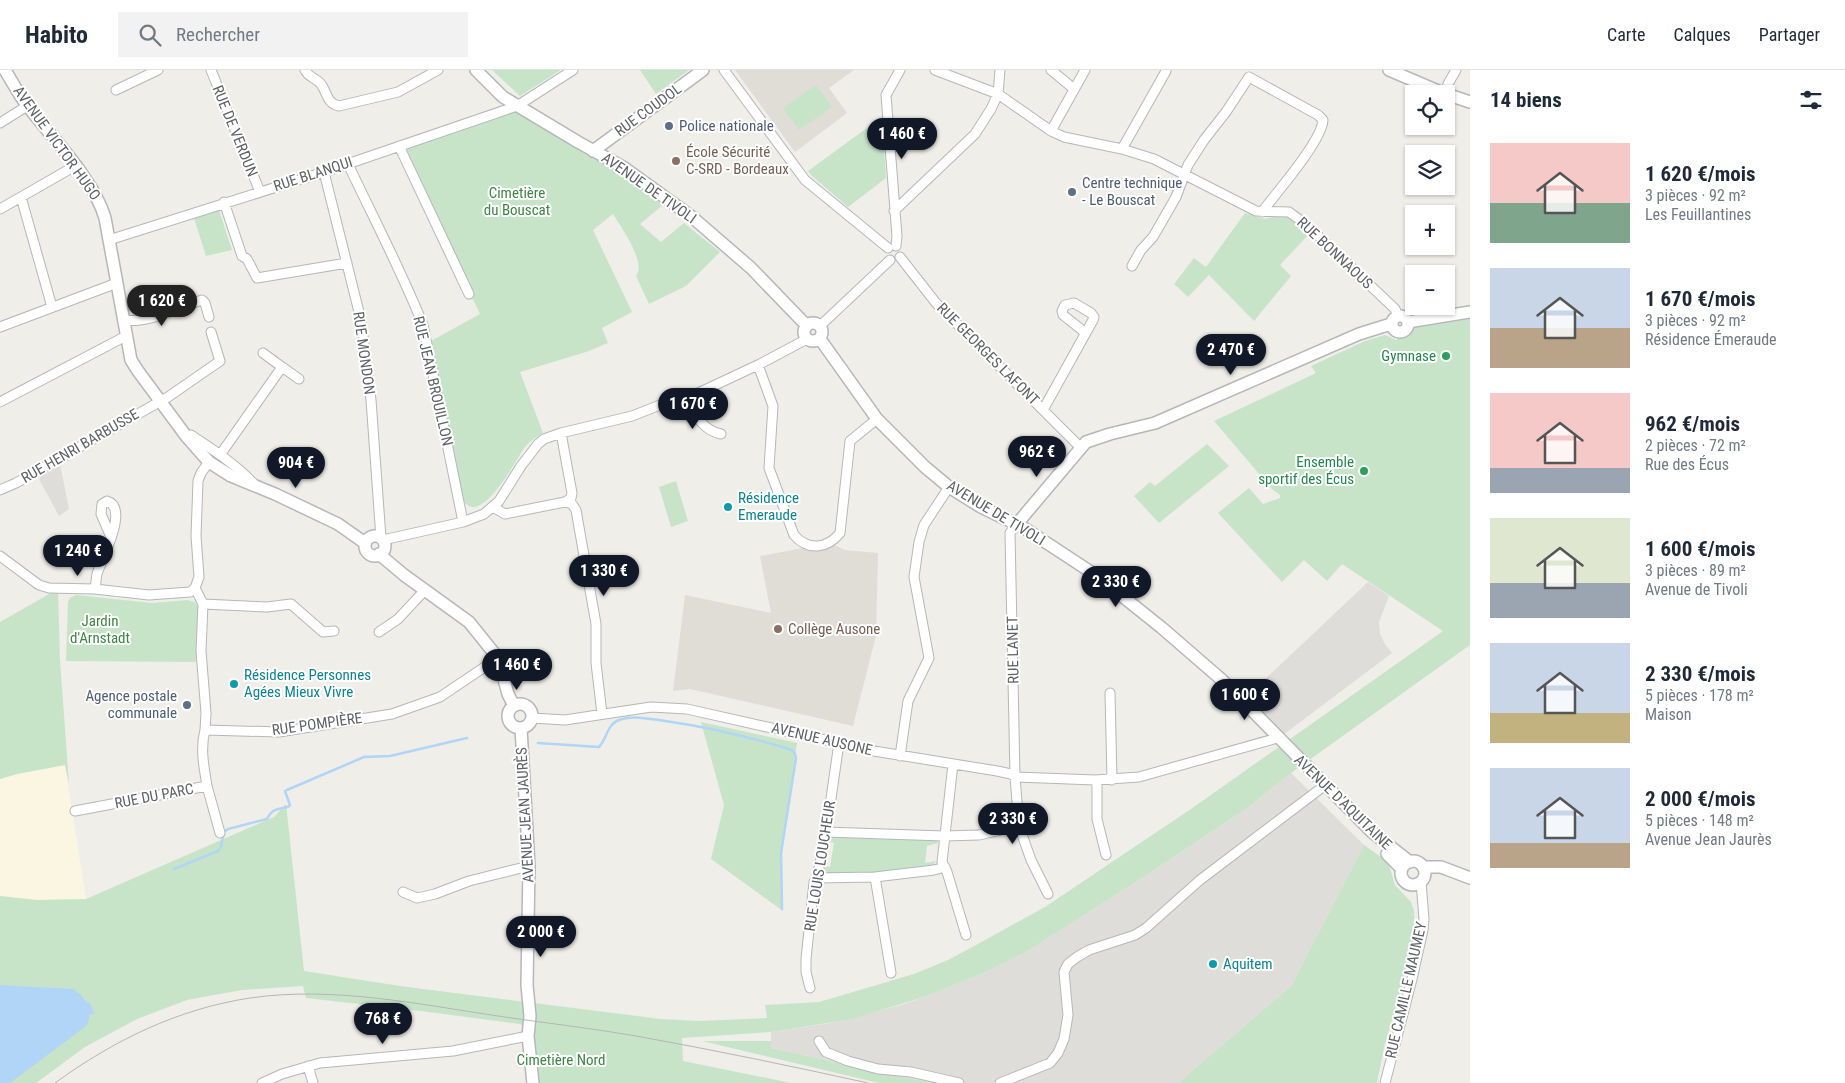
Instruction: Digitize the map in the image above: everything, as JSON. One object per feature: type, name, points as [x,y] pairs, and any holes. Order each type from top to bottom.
[{"type":"street","name":"AVENUE VICTOR HUGO","points":[[5,70],[27,106],[94,191],[102,207],[129,352],[134,365],[186,436],[209,462],[231,476],[338,524],[365,543]]},
{"type":"street","points":[[116,90],[158,70]]},
{"type":"street","name":"RUE DE VERDUN","points":[[211,70],[260,192]]},
{"type":"street","points":[[305,70],[307,74],[320,84],[330,102],[339,106],[398,92],[438,70]]},
{"type":"street","name":"AVENUE DE TIVOLI","points":[[476,70],[503,97],[623,167],[712,233],[752,268],[807,326]]},
{"type":"street","name":"RUE BLANQUI","points":[[109,240],[224,202],[324,172],[517,106],[573,70]]},
{"type":"street","name":"RUE COUDOL","points":[[593,150],[704,70]]},
{"type":"street","points":[[724,70],[805,180],[892,247],[900,250],[900,257],[897,260],[890,260],[820,326]]},
{"type":"street","points":[[890,260],[886,254],[897,236],[886,95],[900,70]]},
{"type":"street","name":"RUE BONNAOUS","points":[[935,70],[998,94],[1051,131],[1064,137],[1122,149],[1154,160],[1256,212],[1289,212],[1308,226],[1395,310],[1399,321]]},
{"type":"street","points":[[894,211],[975,134],[998,94],[1000,70]]},
{"type":"street","points":[[1051,70],[1074,89]]},
{"type":"street","points":[[1051,131],[1085,70]]},
{"type":"street","points":[[1389,70],[1423,85]]},
{"type":"street","points":[[1448,85],[1456,70]]},
{"type":"street","points":[[1122,149],[1166,71]]},
{"type":"street","points":[[1132,266],[1141,250],[1153,237],[1176,197],[1188,166],[1204,140],[1226,112],[1249,77],[1318,115],[1323,120],[1323,127],[1312,144],[1262,212]]},
{"type":"street","points":[[1455,97],[1470,102]]},
{"type":"street","points":[[0,123],[27,106]]},
{"type":"street","points":[[399,146],[469,294]]},
{"type":"street","name":"RUE JEAN BROUILLON","points":[[348,164],[387,244],[422,325],[463,522]]},
{"type":"street","points":[[0,209],[75,166]]},
{"type":"street","name":"RUE MONDON","points":[[324,172],[361,320],[370,391],[382,539]]},
{"type":"street","points":[[21,197],[52,307]]},
{"type":"street","points":[[224,202],[242,256],[247,259],[257,278],[346,264]]},
{"type":"street","name":"RUE GEORGES LAFONT","points":[[900,257],[936,303],[1080,447]]},
{"type":"street","points":[[0,326],[116,284]]},
{"type":"street","points":[[123,320],[131,321],[169,313],[202,300],[205,303],[209,317]]},
{"type":"street","points":[[1016,525],[1080,447],[1091,439],[1162,420],[1359,334],[1399,321],[1470,312]]},
{"type":"street","points":[[815,323],[820,326],[822,331],[820,339],[812,341],[807,339],[804,331],[807,326],[815,323]]},
{"type":"street","name":"RUE HENRI BARBUSSE","points":[[0,490],[160,401],[220,361],[211,332]]},
{"type":"street","points":[[1043,410],[1085,334]]},
{"type":"street","points":[[0,402],[126,336]]},
{"type":"street","points":[[514,706],[508,694],[498,658],[469,622],[379,554],[370,554],[366,550],[365,543],[372,536],[382,539],[463,522],[484,514],[493,507],[538,444],[544,439],[561,433],[632,416],[660,405],[687,398],[758,365],[807,339]]},
{"type":"street","name":"AVENUE DE TIVOLI","points":[[820,339],[877,419],[925,467],[949,487],[981,507],[1024,528],[1081,565],[1162,628],[1214,672],[1263,722],[1285,753],[1298,767]]},
{"type":"street","points":[[262,353],[300,379]]},
{"type":"street","points":[[758,365],[773,406],[769,468],[794,535],[800,542],[809,546],[826,545],[840,534],[850,441],[877,419]]},
{"type":"street","points":[[220,455],[282,367]]},
{"type":"street","points":[[687,398],[704,426],[712,432],[721,434]]},
{"type":"street","points":[[493,507],[505,514],[565,502],[571,498],[572,493],[561,433]]},
{"type":"street","points":[[186,436],[191,435],[220,455],[246,476],[256,487]]},
{"type":"street","points":[[0,556],[39,585],[58,589],[150,595],[190,592],[195,588],[199,577],[196,536],[198,481],[201,472],[209,462]]},
{"type":"street","points":[[900,756],[908,701],[929,658],[914,577],[919,542],[924,525],[949,487]]},
{"type":"street","points":[[565,502],[572,504],[576,510],[591,592],[596,624],[596,664],[602,714]]},
{"type":"street","name":"RUE LANET","points":[[1016,525],[1010,533],[1015,777],[1019,826],[1031,860],[1048,894]]},
{"type":"street","points":[[95,590],[98,573],[112,537]]},
{"type":"street","points":[[379,554],[385,547],[382,539]]},
{"type":"street","points":[[195,588],[203,604],[201,651],[206,713],[205,730]]},
{"type":"street","points":[[379,632],[398,619],[425,590]]},
{"type":"street","points":[[203,604],[267,607],[291,604],[323,632],[334,631]]},
{"type":"street","name":"RUE POMPIÈRE","points":[[205,730],[279,732],[392,714],[440,697],[498,658]]},
{"type":"street","points":[[1110,693],[1112,780]]},
{"type":"street","points":[[521,704],[527,706],[532,718],[528,725],[521,728],[513,726],[508,720],[508,712],[514,706],[521,704]]},
{"type":"street","name":"AVENUE AUSONE","points":[[532,718],[564,720],[650,707],[687,709],[900,756],[1011,774],[1015,777],[1095,780],[1139,778],[1276,739]]},
{"type":"street","name":"AVENUE JEAN JAURÈS","points":[[521,728],[529,866],[527,992],[524,1024],[528,1036],[533,1083]]},
{"type":"street","name":"RUE DU PARC","points":[[75,811],[207,786],[202,753],[205,730]]},
{"type":"street","name":"AVENUE D'AQUITAINE","points":[[1276,739],[1373,842],[1406,866],[1404,880],[1420,878]]},
{"type":"street","name":"RUE LOUIS LOUCHEUR","points":[[810,988],[806,972],[806,959],[814,882],[817,878],[825,832],[838,743]]},
{"type":"street","points":[[953,764],[942,862],[966,935]]},
{"type":"street","name":"AVENUE D'AQUITAINE","points":[[1298,767],[1325,789]]},
{"type":"street","points":[[1095,780],[1097,785],[1097,819],[1106,855]]},
{"type":"street","points":[[207,786],[220,833]]},
{"type":"street","points":[[1000,1083],[1050,1063],[1058,1053],[1064,1039],[1068,1015],[1064,972],[1068,964],[1077,956],[1089,950],[1135,935],[1146,928],[1200,880],[1325,789]]},
{"type":"street","points":[[825,832],[944,836],[979,835],[1019,826]]},
{"type":"street","points":[[1406,866],[1417,862],[1420,878]]},
{"type":"street","points":[[403,892],[417,898],[435,894],[469,881],[529,866]]},
{"type":"street","points":[[817,878],[875,877],[945,867]]},
{"type":"street","points":[[1420,878],[1441,867],[1470,878]]},
{"type":"street","points":[[1420,878],[1442,875],[1470,884]]},
{"type":"street","points":[[875,877],[891,974]]},
{"type":"street","name":"RUE CAMILLE MAUMEY","points":[[1384,1083],[1423,930],[1424,919],[1420,878]]},
{"type":"street","points":[[262,1083],[320,1063],[453,1052],[528,1036]]},
{"type":"street","points":[[819,1041],[826,1052],[848,1061],[878,1069],[911,1072],[959,1083]]},
{"type":"street","points":[[308,1066],[313,1083]]},
{"type":"shaded area","points":[[735,70],[854,70],[829,88],[847,113],[795,152]]},
{"type":"shaded area","points":[[60,464],[69,509],[59,516],[39,476]]},
{"type":"shaded area","name":"Collège Ausone","points":[[834,545],[845,550],[878,553],[876,636],[853,726],[690,689],[673,691],[685,595],[771,613],[760,556],[803,548],[821,550]]},
{"type":"shaded area","points":[[1368,582],[1389,596],[1379,622],[1380,634],[1392,653],[1283,735],[1246,697]]},
{"type":"shaded area","points":[[65,765],[86,899],[37,900],[0,896],[0,779]]},
{"type":"shaded area","points":[[1291,773],[1364,845],[1291,986],[1178,1083],[931,1083],[771,1048],[771,1032],[830,1023],[901,1005],[981,974],[1028,951],[1246,809]]},
{"type":"green space","points":[[492,70],[561,70],[520,96]]},
{"type":"green space","points":[[640,70],[689,70],[656,94]]},
{"type":"green space","points":[[816,85],[832,107],[799,130],[783,108]]},
{"type":"green space","name":"Cimetière du Bouscat","points":[[517,106],[647,184],[643,189],[663,205],[640,224],[661,242],[684,223],[720,252],[686,286],[649,304],[636,276],[638,263],[636,254],[613,214],[593,230],[632,312],[602,328],[608,343],[586,352],[520,372],[543,433],[525,447],[506,477],[488,499],[479,506],[470,507],[463,500],[431,341],[480,314],[399,146]]},
{"type":"green space","points":[[882,117],[886,178],[848,207],[808,171]]},
{"type":"green space","points":[[219,210],[232,250],[206,256],[194,218]]},
{"type":"green space","points":[[1245,213],[1264,219],[1278,216],[1289,217],[1310,233],[1280,265],[1291,276],[1254,321],[1209,275],[1188,297],[1174,284],[1194,258],[1206,267]]},
{"type":"green space","name":"Cimetière Nord","points":[[1470,319],[1470,645],[1291,773],[1246,809],[1028,951],[981,974],[927,996],[852,1019],[771,1032],[682,1038],[683,1061],[791,1083],[540,1083],[534,1032],[520,1024],[306,998],[303,986],[242,990],[187,1000],[137,1019],[85,1047],[36,1083],[0,1083],[0,896],[37,900],[86,899],[274,817],[286,804],[304,971],[400,986],[661,1019],[698,1021],[767,1018],[765,1005],[819,1002],[914,974],[948,960],[1045,907],[1191,809],[1443,631],[1342,564],[1327,581],[1304,560],[1282,582],[1218,513],[1249,488],[1263,504],[1280,498],[1280,495],[1272,489],[1214,421],[1316,373],[1311,366],[1365,341],[1385,335],[1396,340],[1415,328]]},
{"type":"green space","points":[[1207,444],[1229,466],[1159,523],[1134,496],[1150,482],[1155,486]]},
{"type":"green space","points":[[676,481],[688,521],[671,527],[659,487]]},
{"type":"green space","points":[[58,589],[60,660],[69,784],[65,765],[0,779],[0,622]]},
{"type":"green space","name":"Jardin d'Arnstadt","points":[[76,595],[152,603],[187,600],[195,602],[198,607],[196,662],[66,661],[68,602],[70,598]]},
{"type":"green space","points":[[701,722],[797,743],[782,854],[783,911],[711,859],[724,805]]},
{"type":"green space","points":[[832,837],[936,839],[938,843],[927,846],[925,863],[936,861],[933,866],[906,870],[828,875],[822,870],[823,865],[830,867],[834,843],[827,841]]},
{"type":"green space","points":[[1364,845],[1388,862],[1395,885],[1411,902],[1414,911],[1415,941],[1384,1048],[1377,1083],[1178,1083],[1291,986]]},
{"type":"green space","points":[[702,1041],[771,1041],[771,1048],[931,1083],[879,1083]]},
{"type":"water","points":[[0,985],[73,989],[87,1003],[90,1003],[94,1013],[89,1015],[86,1026],[10,1083],[0,1083]]},
{"type":"waterway","points":[[538,743],[599,747],[615,722],[625,719],[648,718],[713,729],[792,750],[796,758],[781,853],[782,909]]},
{"type":"waterway","points":[[174,869],[218,851],[224,832],[228,829],[267,819],[275,810],[288,807],[290,805],[285,791],[287,790],[364,757],[390,756],[467,738]]},
{"type":"tram line","points":[[55,1083],[100,1053],[172,1018],[223,1003],[250,998],[312,994],[375,998],[619,1033],[781,1064],[868,1083]]},
{"type":"place","name":"Police nationale","points":[[669,126]]},
{"type":"place","name":"École Sécurité C-SRD - Bordeaux","points":[[676,161]]},
{"type":"place","name":"Centre technique - Le Bouscat","points":[[1072,192]]},
{"type":"place","name":"Gymnase","points":[[1446,356]]},
{"type":"place","name":"Ensemble sportif des Écus","points":[[1364,471]]},
{"type":"place","name":"Résidence Emeraude","points":[[728,507]]},
{"type":"place","name":"Collège Ausone","points":[[778,629]]},
{"type":"place","name":"Résidence Personnes Agées Mieux Vivre","points":[[234,684]]},
{"type":"place","name":"Agence postale communale","points":[[187,705]]},
{"type":"place","name":"Aquitem","points":[[1213,964]]}]
